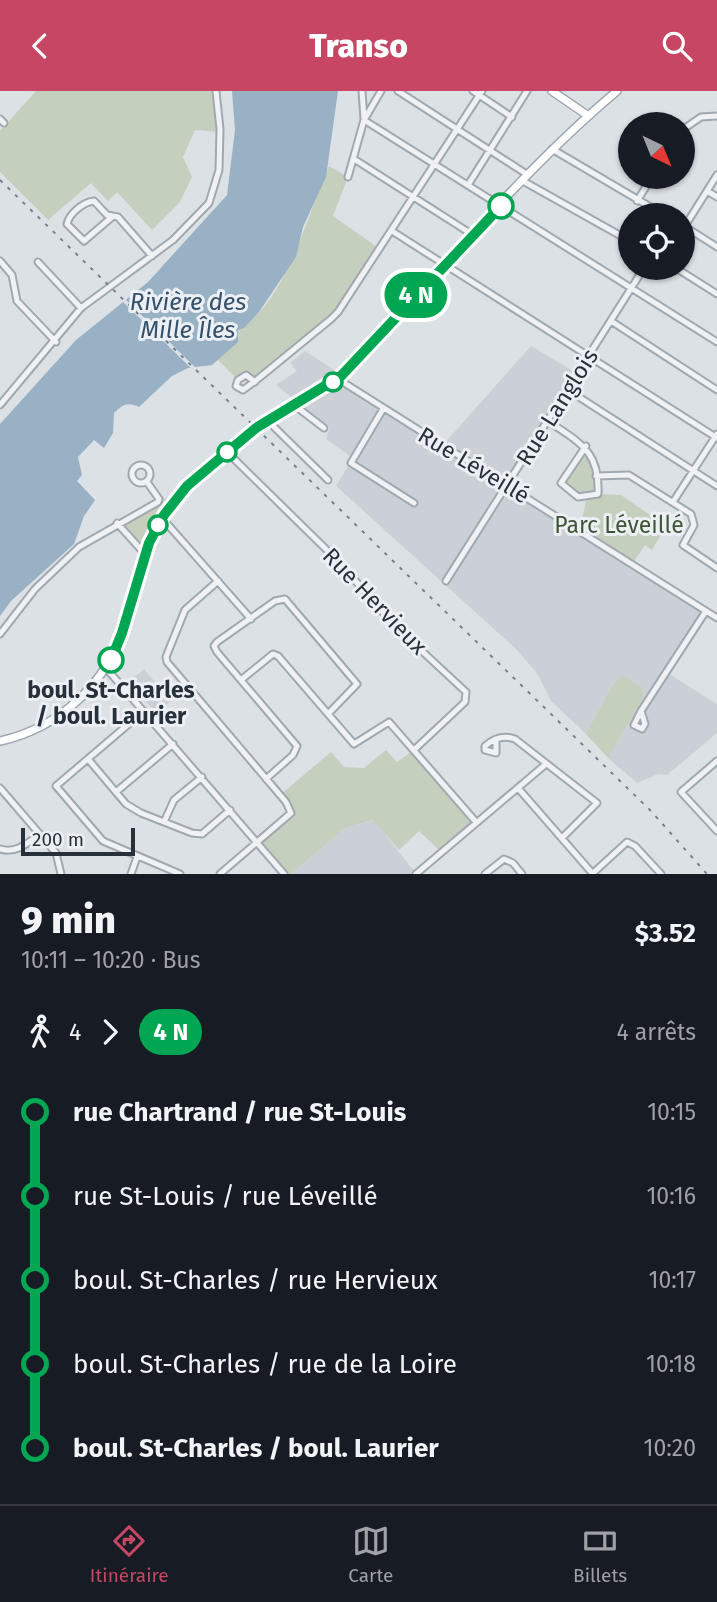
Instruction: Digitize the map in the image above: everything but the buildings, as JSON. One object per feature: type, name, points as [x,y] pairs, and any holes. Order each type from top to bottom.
[{"type":"main road","points":[[552,91],[587,115]]},
{"type":"main road","points":[[0,741],[31,732],[56,718],[84,694],[106,668],[121,639],[145,554],[162,518],[187,486],[266,422],[338,379],[552,149],[617,91]]},
{"type":"street","points":[[0,405],[56,342],[81,308],[201,215],[217,185],[220,129],[216,91]]},
{"type":"street","points":[[362,91],[364,120]]},
{"type":"street","points":[[348,177],[364,120],[381,91]]},
{"type":"street","points":[[398,91],[526,178],[618,234]]},
{"type":"street","points":[[468,185],[527,91]]},
{"type":"street","points":[[255,381],[338,312],[457,129],[478,92],[512,117]]},
{"type":"street","points":[[695,121],[701,117],[717,116]]},
{"type":"street","points":[[364,120],[717,342]]},
{"type":"street","points":[[552,149],[641,203]]},
{"type":"street","points":[[354,159],[473,235]]},
{"type":"street","points":[[695,209],[717,174]]},
{"type":"street","points":[[637,201],[644,189]]},
{"type":"street","points":[[707,191],[717,197]]},
{"type":"street","points":[[112,216],[84,241],[66,224],[70,216],[88,202],[94,201],[118,218],[152,255]]},
{"type":"street","points":[[392,231],[716,436],[673,502]]},
{"type":"street","points":[[695,233],[717,247]]},
{"type":"street","points":[[0,261],[12,275],[16,301],[56,342]]},
{"type":"street","points":[[38,262],[81,308]]},
{"type":"street","name":"Rue Langlois","points":[[446,581],[637,280]]},
{"type":"street","points":[[695,280],[717,294]]},
{"type":"street","points":[[611,321],[717,390]]},
{"type":"street","name":"Rue Léveillé","points":[[338,379],[717,618]]},
{"type":"street","points":[[568,390],[717,486]]},
{"type":"street","points":[[294,405],[324,428]]},
{"type":"street","points":[[383,409],[351,463],[414,503]]},
{"type":"street","points":[[548,421],[586,446],[593,456],[598,491],[595,496],[578,497],[561,484],[586,446]]},
{"type":"street","points":[[266,422],[328,480]]},
{"type":"street","name":"Rue Hervieux","points":[[227,452],[338,561],[395,626],[466,692],[465,702],[414,750]]},
{"type":"street","points":[[596,475],[629,475],[691,514],[694,520],[683,545],[716,566]]},
{"type":"street","points":[[0,634],[35,589],[73,553],[159,499],[147,482]]},
{"type":"street","points":[[162,518],[251,619]]},
{"type":"street","points":[[117,523],[145,554]]},
{"type":"street","points":[[218,581],[185,610],[166,657],[291,813],[220,874]]},
{"type":"street","points":[[266,779],[293,755],[297,746],[214,646],[275,601],[285,599],[358,684],[328,713]]},
{"type":"street","points":[[641,711],[706,611]]},
{"type":"street","points":[[241,680],[272,654],[278,656],[354,744],[389,722],[477,822]]},
{"type":"street","points":[[106,668],[284,874]]},
{"type":"street","points":[[144,711],[56,786],[103,841],[180,874]]},
{"type":"street","points":[[496,740],[506,736],[515,739],[597,803],[562,838]]},
{"type":"street","points":[[116,792],[173,744]]},
{"type":"street","points":[[88,759],[126,804],[164,822],[202,834],[230,810]]},
{"type":"street","points":[[717,761],[681,792],[717,831]]},
{"type":"street","points":[[416,874],[546,764]]},
{"type":"street","points":[[164,822],[173,800],[202,777]]},
{"type":"street","points":[[0,788],[2,795],[56,853],[61,874]]},
{"type":"street","points":[[518,788],[592,874],[627,842],[635,846],[661,874]]},
{"type":"street","points":[[0,849],[6,851],[22,848],[40,834]]},
{"type":"street","points":[[131,874],[137,856]]},
{"type":"street","points":[[485,874],[504,859],[509,860],[522,874]]},
{"type":"shaded area","points":[[531,346],[578,374],[508,485],[706,613],[666,672],[717,704],[717,733],[667,775],[658,774],[637,783],[608,758],[644,697],[642,688],[610,689],[586,734],[551,701],[537,673],[514,647],[336,486],[353,458],[326,439],[330,427],[302,407],[339,384],[442,446]]},
{"type":"shaded area","points":[[305,351],[339,373],[295,400],[276,385],[297,371],[290,363]]},
{"type":"shaded area","points":[[144,669],[171,701],[156,714],[129,681]]},
{"type":"shaded area","points":[[374,820],[416,874],[291,874],[345,828]]},
{"type":"green space","points":[[36,91],[218,91],[219,132],[195,130],[183,157],[192,177],[180,202],[152,230],[117,192],[108,201],[91,183],[48,220],[0,172],[0,131]]},
{"type":"green space","points":[[329,166],[348,177],[333,216],[380,249],[337,309],[259,378],[245,371],[237,379],[216,358],[238,334],[238,330],[260,311],[273,294],[292,259]]},
{"type":"green space","name":"Parc Léveillé","points":[[586,446],[593,456],[598,494],[621,495],[666,526],[652,550],[645,545],[633,563],[580,529],[587,497],[578,497],[562,481]]},
{"type":"green space","points":[[188,487],[171,506],[146,555],[117,523]]},
{"type":"green space","points":[[622,675],[642,688],[644,697],[608,758],[586,734],[610,689]]},
{"type":"green space","points":[[386,750],[397,762],[414,750],[476,822],[441,852],[419,831],[399,850],[373,820],[345,828],[291,874],[284,874],[257,843],[291,813],[280,795],[331,752],[344,767],[364,768]]},
{"type":"water","name":"Rivière des Mille Îles","points":[[232,91],[338,91],[326,177],[303,227],[296,257],[259,312],[244,328],[238,330],[238,342],[212,365],[188,368],[172,376],[139,407],[126,405],[114,413],[113,433],[104,448],[94,440],[78,457],[82,475],[77,481],[95,500],[84,516],[74,544],[11,601],[0,616],[0,424],[76,340],[148,282],[227,195],[235,130]]},
{"type":"pier","points":[[125,299],[198,370],[194,371],[122,301]]},
{"type":"railway","points":[[0,180],[650,810],[707,874]]},
{"type":"bus line","points":[[111,660],[155,529],[187,486],[256,428],[341,376],[501,206]]},
{"type":"place","name":"boul. St-Charles / boul. Laurier","points":[[111,660]]}]
